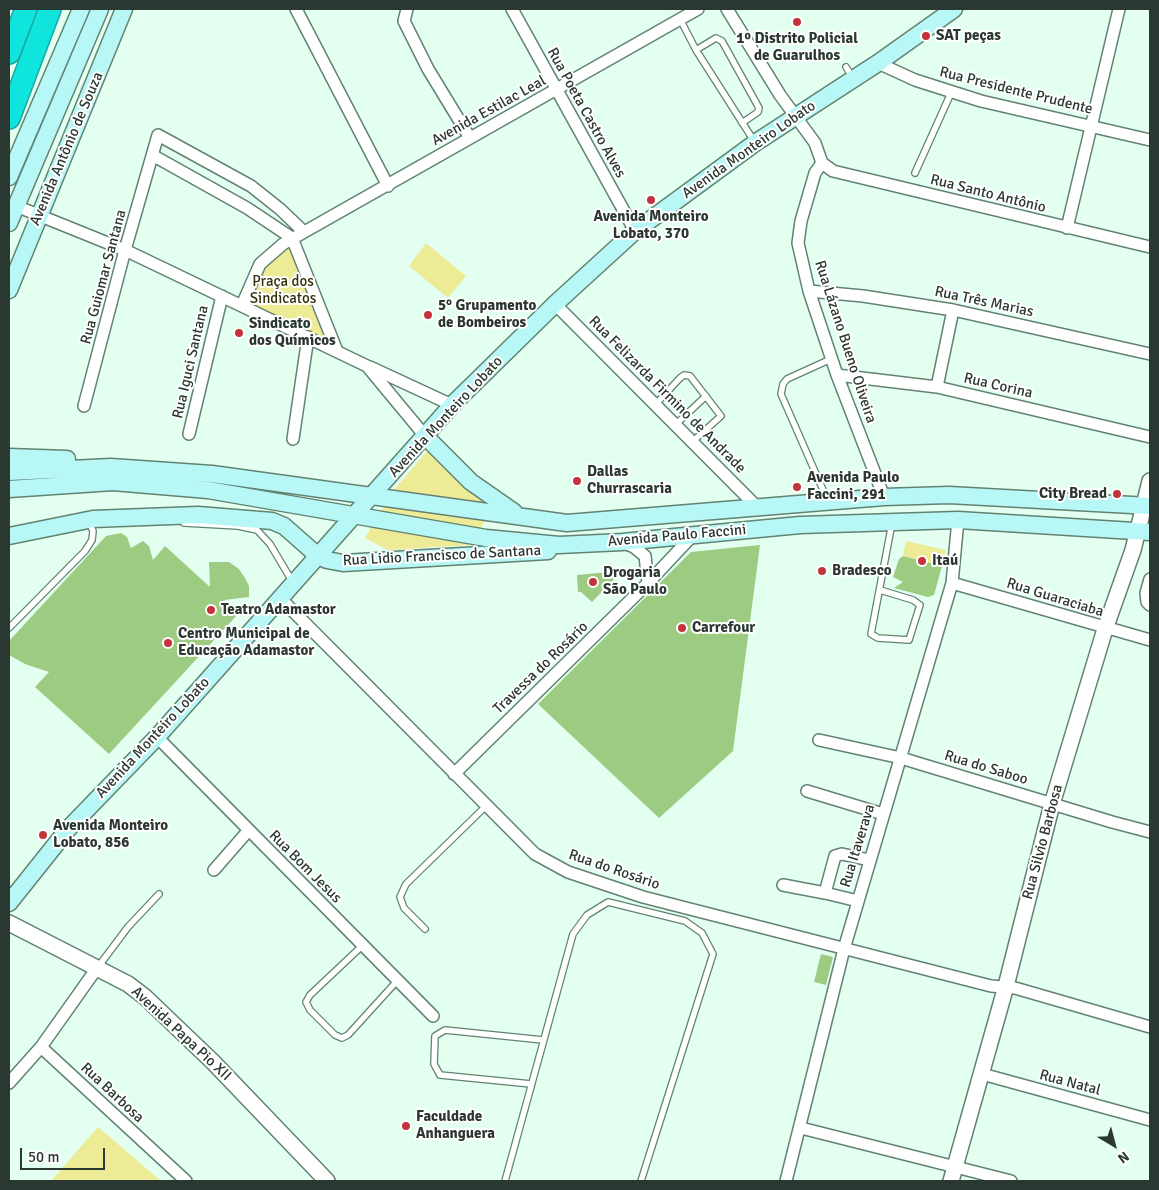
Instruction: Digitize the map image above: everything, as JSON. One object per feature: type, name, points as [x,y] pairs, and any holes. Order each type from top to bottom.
[{"type":"highway","points":[[9,53],[26,9]]},
{"type":"highway","points":[[9,118],[50,9]]},
{"type":"main road","points":[[9,177],[81,9]]},
{"type":"main road","name":"Avenida Antônio de Souza","points":[[9,223],[100,9]]},
{"type":"main road","name":"Avenida Antônio de Souza","points":[[9,290],[124,9]]},
{"type":"main road","name":"Avenida Monteiro Lobato","points":[[9,903],[68,829],[157,737],[281,600],[452,405],[555,304],[635,231],[795,116],[850,73],[878,63],[949,10]]},
{"type":"main road","points":[[425,436],[471,482],[522,517]]},
{"type":"main road","points":[[9,457],[78,460],[210,482]]},
{"type":"main road","points":[[9,472],[111,467]]},
{"type":"main road","points":[[9,489],[113,482],[210,482]]},
{"type":"main road","name":"Avenida Paulo Faccini","points":[[210,482],[372,495],[567,523],[884,496],[949,495],[1148,505]]},
{"type":"main road","name":"Avenida Paulo Faccini","points":[[210,482],[355,515],[486,538],[558,545],[622,542],[800,525],[958,520],[1145,531]]},
{"type":"main road","points":[[800,525],[822,515],[941,510],[949,502],[949,495]]},
{"type":"main road","points":[[714,532],[716,523],[720,520],[778,513],[798,504]]},
{"type":"main road","name":"Rua Lidio Francisco de Santana","points":[[9,536],[91,520],[198,515],[272,521],[284,526],[318,556],[343,563],[536,553],[558,545]]},
{"type":"street","points":[[296,9],[388,186]]},
{"type":"street","points":[[407,9],[404,21],[428,69],[470,138]]},
{"type":"street","name":"Rua Poeta Castro Alves","points":[[512,9],[635,231]]},
{"type":"street","name":"Avenida Estilac Leal","points":[[242,305],[260,264],[274,250],[292,238],[388,186],[698,9]]},
{"type":"street","points":[[727,9],[780,96],[815,143],[822,163]]},
{"type":"street","points":[[1066,228],[1119,9]]},
{"type":"street","name":"Rua Presidente Prudente","points":[[878,63],[951,93],[1150,140]]},
{"type":"street","name":"Rua Guiomar Santana","points":[[84,406],[125,250],[154,156],[158,135],[262,194],[303,232]]},
{"type":"street","points":[[154,156],[247,208],[292,238],[337,351]]},
{"type":"street","name":"Rua Santo Antônio","points":[[822,163],[834,171],[1150,247]]},
{"type":"street","name":"Rua Lázano Bueno Oliveira","points":[[822,163],[815,173],[801,221],[798,243],[809,291],[831,358],[884,496]]},
{"type":"street","points":[[16,206],[125,250],[452,405]]},
{"type":"street","name":"Rua Três Marias","points":[[809,291],[864,296],[953,310],[1150,354]]},
{"type":"street","name":"Rua Iguci Santana","points":[[189,434],[222,296]]},
{"type":"street","name":"Rua Felizarda Firmino de Andrade","points":[[555,304],[757,507]]},
{"type":"street","points":[[937,387],[953,310]]},
{"type":"street","points":[[293,439],[308,337]]},
{"type":"street","points":[[367,366],[425,436]]},
{"type":"street","name":"Rua Corina","points":[[837,375],[937,387],[1150,437]]},
{"type":"street","name":"Rua Silvio Barbosa","points":[[953,1174],[1006,986],[1052,804],[1105,629],[1145,531],[1150,482]]},
{"type":"street","name":"Rua Itaverava","points":[[786,1181],[801,1128],[844,949],[952,583],[958,520]]},
{"type":"street","name":"Travessa do Rosário","points":[[454,774],[648,583],[694,534]]},
{"type":"street","points":[[622,542],[634,547],[645,556],[648,583]]},
{"type":"street","points":[[1150,579],[1146,593],[1147,602],[1150,605]]},
{"type":"street","name":"Rua Guaraciaba","points":[[952,583],[1105,629],[1150,640]]},
{"type":"street","name":"Rua do Rosário","points":[[281,600],[535,854],[568,872],[643,897],[991,986],[1006,986],[1150,1027]]},
{"type":"street","name":"Rua Bom Jesus","points":[[157,737],[433,1016]]},
{"type":"street","name":"Rua do Saboo","points":[[819,740],[901,758],[1150,832]]},
{"type":"street","points":[[807,791],[884,814]]},
{"type":"street","points":[[214,870],[248,831]]},
{"type":"street","points":[[825,893],[836,856],[842,854],[869,860]]},
{"type":"street","points":[[783,885],[858,901]]},
{"type":"street","name":"Avenida Papa Pio XII","points":[[9,923],[128,984],[145,997],[213,1062],[327,1181]]},
{"type":"street","points":[[9,1083],[41,1046],[97,968]]},
{"type":"street","name":"Rua Barbosa","points":[[41,1046],[186,1181]]},
{"type":"street","name":"Rua Natal","points":[[982,1074],[1150,1120]]},
{"type":"street","points":[[801,1128],[953,1174],[1011,1181]]},
{"type":"lane","points":[[680,19],[696,50],[755,143]]},
{"type":"lane","points":[[696,50],[716,38],[722,41],[759,108],[758,112],[742,123]]},
{"type":"lane","points":[[915,174],[951,93]]},
{"type":"lane","points":[[828,501],[781,394],[787,379],[831,358]]},
{"type":"lane","points":[[655,404],[684,375],[690,376],[720,416],[692,442]]},
{"type":"lane","points":[[675,425],[706,396]]},
{"type":"lane","points":[[9,628],[85,551],[92,540],[91,520],[112,524],[171,522],[238,526],[257,530],[270,544],[294,585]]},
{"type":"lane","points":[[880,590],[913,600],[920,606],[910,640],[878,638],[871,634],[892,522]]},
{"type":"lane","points":[[425,929],[404,908],[400,896],[406,884],[485,806]]},
{"type":"lane","points":[[97,968],[128,927],[159,894]]},
{"type":"lane","points":[[505,1181],[573,934],[587,915],[608,902],[685,920],[702,933],[713,954],[641,1181]]},
{"type":"lane","points":[[362,946],[310,995],[306,1002],[310,1010],[335,1035],[342,1038],[348,1035],[397,981]]},
{"type":"lane","points":[[531,1084],[440,1074],[434,1064],[435,1036],[445,1030],[543,1040]]},
{"type":"green space","points":[[426,243],[466,276],[448,298],[409,266]]},
{"type":"green space","name":"Praça dos Sindicatos","points":[[294,244],[329,341],[247,302],[270,260]]},
{"type":"green space","points":[[428,450],[460,484],[494,507],[470,545],[388,550],[365,538],[393,491]]},
{"type":"green space","points":[[906,541],[946,550],[942,566],[903,556]]},
{"type":"green space","points":[[98,1127],[161,1181],[51,1181]]},
{"type":"building","points":[[121,533],[127,537],[131,548],[143,541],[149,546],[153,560],[165,546],[210,587],[209,562],[229,562],[239,569],[245,578],[249,586],[249,597],[224,600],[239,613],[109,754],[35,687],[49,672],[25,664],[9,655],[9,641],[106,536]]},
{"type":"building","name":"Carrefour","points":[[760,545],[733,751],[659,818],[538,704],[691,552]]},
{"type":"building","points":[[903,556],[942,566],[934,595],[928,597],[894,588],[903,582],[893,577],[899,559]]},
{"type":"building","points":[[609,572],[615,578],[592,602],[581,592],[578,592],[577,575]]},
{"type":"building","points":[[821,954],[833,957],[826,985],[814,982]]},
{"type":"place","name":"1º Distrito Policial de Guarulhos","points":[[797,22]]},
{"type":"place","name":"SAT peças","points":[[926,36]]},
{"type":"place","name":"Avenida Monteiro Lobato, 370","points":[[651,200]]},
{"type":"place","name":"5° Grupamento de Bombeiros","points":[[428,315]]},
{"type":"place","name":"Sindicato dos Químicos","points":[[239,333]]},
{"type":"place","name":"Dallas Churrascaria","points":[[577,481]]},
{"type":"place","name":"Avenida Paulo Faccini, 291","points":[[797,487]]},
{"type":"place","name":"City Bread","points":[[1117,494]]},
{"type":"place","name":"Itaú","points":[[922,561]]},
{"type":"place","name":"Bradesco","points":[[822,571]]},
{"type":"place","name":"Drogaria São Paulo","points":[[593,582]]},
{"type":"place","name":"Teatro Adamastor","points":[[211,610]]},
{"type":"place","name":"Carrefour","points":[[682,628]]},
{"type":"place","name":"Centro Municipal de Educação Adamastor","points":[[168,643]]},
{"type":"place","name":"Avenida Monteiro Lobato, 856","points":[[43,835]]},
{"type":"place","name":"Faculdade Anhanguera","points":[[406,1126]]}]
